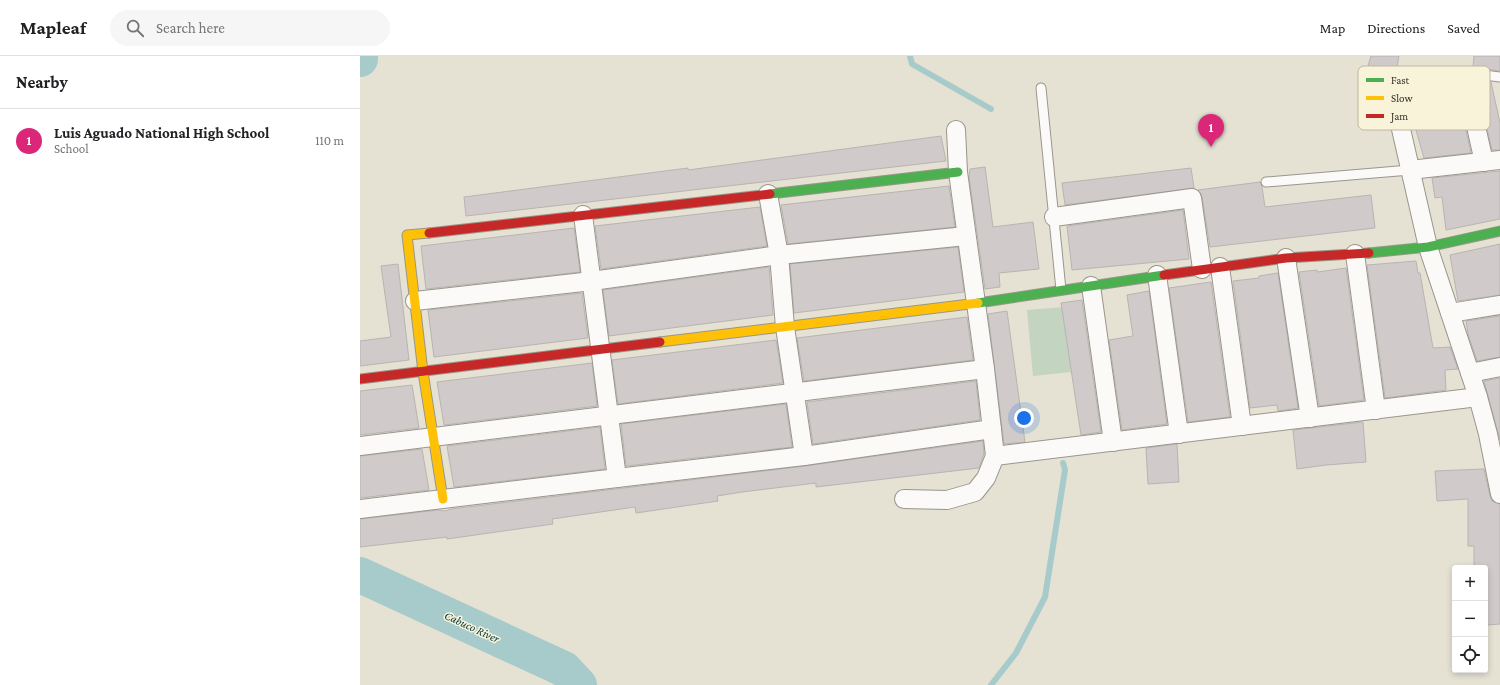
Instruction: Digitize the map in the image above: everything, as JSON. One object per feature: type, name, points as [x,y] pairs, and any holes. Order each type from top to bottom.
[{"type":"street","points":[[904,500],[948,500],[975,492],[986,478],[995,456],[985,369],[958,172],[956,130]]},
{"type":"street","points":[[1401,130],[1428,247],[1478,397],[1494,433],[1500,494]]},
{"type":"street","points":[[1410,170],[1492,161],[1482,130]]},
{"type":"street","points":[[443,499],[423,372],[416,301],[407,234],[958,172]]},
{"type":"street","points":[[768,194],[779,256],[785,327],[804,456]]},
{"type":"street","points":[[1054,217],[1192,198],[1211,268],[1242,426]]},
{"type":"street","points":[[583,214],[617,478]]},
{"type":"street","points":[[360,379],[975,303],[1157,275],[1286,258],[1355,254],[1428,247],[1500,231]]},
{"type":"street","points":[[416,301],[592,281],[779,256],[966,236]]},
{"type":"street","points":[[1355,254],[1376,410]]},
{"type":"street","points":[[1286,258],[1310,418]]},
{"type":"street","points":[[1157,275],[1178,434]]},
{"type":"street","points":[[1091,286],[1113,442]]},
{"type":"street","points":[[1450,313],[1500,305]]},
{"type":"street","points":[[1470,373],[1500,368]]},
{"type":"street","points":[[360,446],[985,369]]},
{"type":"street","points":[[995,456],[1478,397]]},
{"type":"street","points":[[360,510],[804,456],[992,429]]},
{"type":"lane","points":[[1041,88],[1061,290]]},
{"type":"lane","points":[[1266,182],[1410,170]]},
{"type":"green space","points":[[1064,307],[1071,372],[1033,376],[1027,310]]},
{"type":"building","points":[[1371,56],[1399,56],[1397,66],[1368,66]]},
{"type":"building","points":[[1474,56],[1500,56],[1500,71],[1490,70],[1490,66],[1473,66]]},
{"type":"building","points":[[1490,82],[1500,123],[1500,150],[1492,150],[1487,130],[1490,130]]},
{"type":"building","points":[[1416,130],[1466,130],[1471,153],[1424,158]]},
{"type":"building","points":[[941,136],[946,161],[466,216],[464,197],[688,168],[688,170]]},
{"type":"building","points":[[985,167],[993,227],[1033,222],[1039,269],[999,273],[1000,287],[985,289],[969,177],[970,169]]},
{"type":"building","points":[[1191,168],[1194,188],[1065,205],[1062,183]]},
{"type":"building","points":[[1500,171],[1500,219],[1446,230],[1442,197],[1435,198],[1432,178]]},
{"type":"building","points":[[1260,182],[1265,207],[1371,195],[1375,228],[1210,247],[1202,197],[1198,190]]},
{"type":"building","points":[[949,186],[955,227],[788,244],[781,205]]},
{"type":"building","points":[[760,207],[767,246],[601,269],[595,226]]},
{"type":"building","points":[[1183,210],[1189,259],[1072,270],[1067,226]]},
{"type":"building","points":[[574,228],[580,272],[426,289],[421,246]]},
{"type":"building","points":[[1500,244],[1500,295],[1458,301],[1450,255]]},
{"type":"building","points":[[958,247],[964,292],[794,313],[790,264]]},
{"type":"building","points":[[1416,261],[1418,273],[1420,273],[1433,348],[1450,347],[1458,369],[1445,370],[1446,390],[1385,398],[1367,265]]},
{"type":"building","points":[[398,264],[409,360],[360,366],[360,341],[391,337],[381,266]]},
{"type":"building","points":[[769,267],[773,315],[609,336],[603,290]]},
{"type":"building","points":[[1346,268],[1364,400],[1319,406],[1299,272],[1317,270],[1317,272]]},
{"type":"building","points":[[1278,273],[1298,408],[1278,411],[1277,405],[1250,408],[1233,281],[1259,278],[1259,276]]},
{"type":"building","points":[[1211,282],[1230,417],[1188,422],[1169,288]]},
{"type":"building","points":[[1149,291],[1167,424],[1122,430],[1109,340],[1133,336],[1127,295]]},
{"type":"building","points":[[582,293],[588,338],[434,357],[428,310]]},
{"type":"building","points":[[1082,300],[1101,432],[1081,435],[1061,303]]},
{"type":"building","points":[[1007,311],[1025,442],[1004,444],[988,314]]},
{"type":"building","points":[[1500,316],[1500,357],[1477,361],[1468,334],[1466,321]]},
{"type":"building","points":[[967,317],[973,360],[804,381],[797,338]]},
{"type":"building","points":[[776,340],[783,383],[618,404],[612,360]]},
{"type":"building","points":[[592,363],[597,406],[444,425],[437,382]]},
{"type":"building","points":[[1500,378],[1500,440],[1484,381]]},
{"type":"building","points":[[976,381],[980,420],[813,444],[807,402]]},
{"type":"building","points":[[412,385],[419,428],[360,435],[360,391]]},
{"type":"building","points":[[786,404],[792,447],[626,466],[621,424]]},
{"type":"building","points":[[1363,422],[1366,462],[1297,469],[1293,430]]},
{"type":"building","points":[[600,427],[605,469],[454,487],[447,446]]},
{"type":"building","points":[[983,441],[984,454],[979,468],[816,487],[816,483],[742,492],[717,496],[718,501],[636,513],[635,507],[552,519],[553,524],[447,539],[447,537],[360,547],[360,519],[438,510],[445,511],[451,509],[805,466]]},
{"type":"building","points":[[1177,444],[1179,482],[1148,484],[1146,448]]},
{"type":"building","points":[[422,449],[429,490],[360,498],[360,456]]},
{"type":"building","points":[[1484,469],[1492,501],[1500,504],[1500,624],[1488,625],[1488,565],[1474,565],[1474,546],[1468,546],[1468,499],[1437,501],[1435,471]]},
{"type":"waterway","points":[[910,56],[912,64],[991,109]]},
{"type":"waterway","points":[[991,685],[1016,653],[1045,597],[1065,470],[1063,463]]},
{"type":"waterway","name":"Cabuco River","points":[[360,575],[564,669],[579,685]]},
{"type":"traffic: fast","points":[[770,194],[958,172]]},
{"type":"traffic: fast","points":[[1369,253],[1428,247],[1500,231]]},
{"type":"traffic: fast","points":[[978,303],[1164,275]]},
{"type":"traffic: slow","points":[[429,233],[407,235],[423,372],[443,499]]},
{"type":"traffic: slow","points":[[660,342],[978,303]]},
{"type":"traffic: jam","points":[[429,233],[770,194]]},
{"type":"traffic: jam","points":[[1164,275],[1286,258],[1369,253]]},
{"type":"traffic: jam","points":[[360,379],[660,342]]},
{"type":"place","name":"Luis Aguado National High School","points":[[1211,147]]}]
